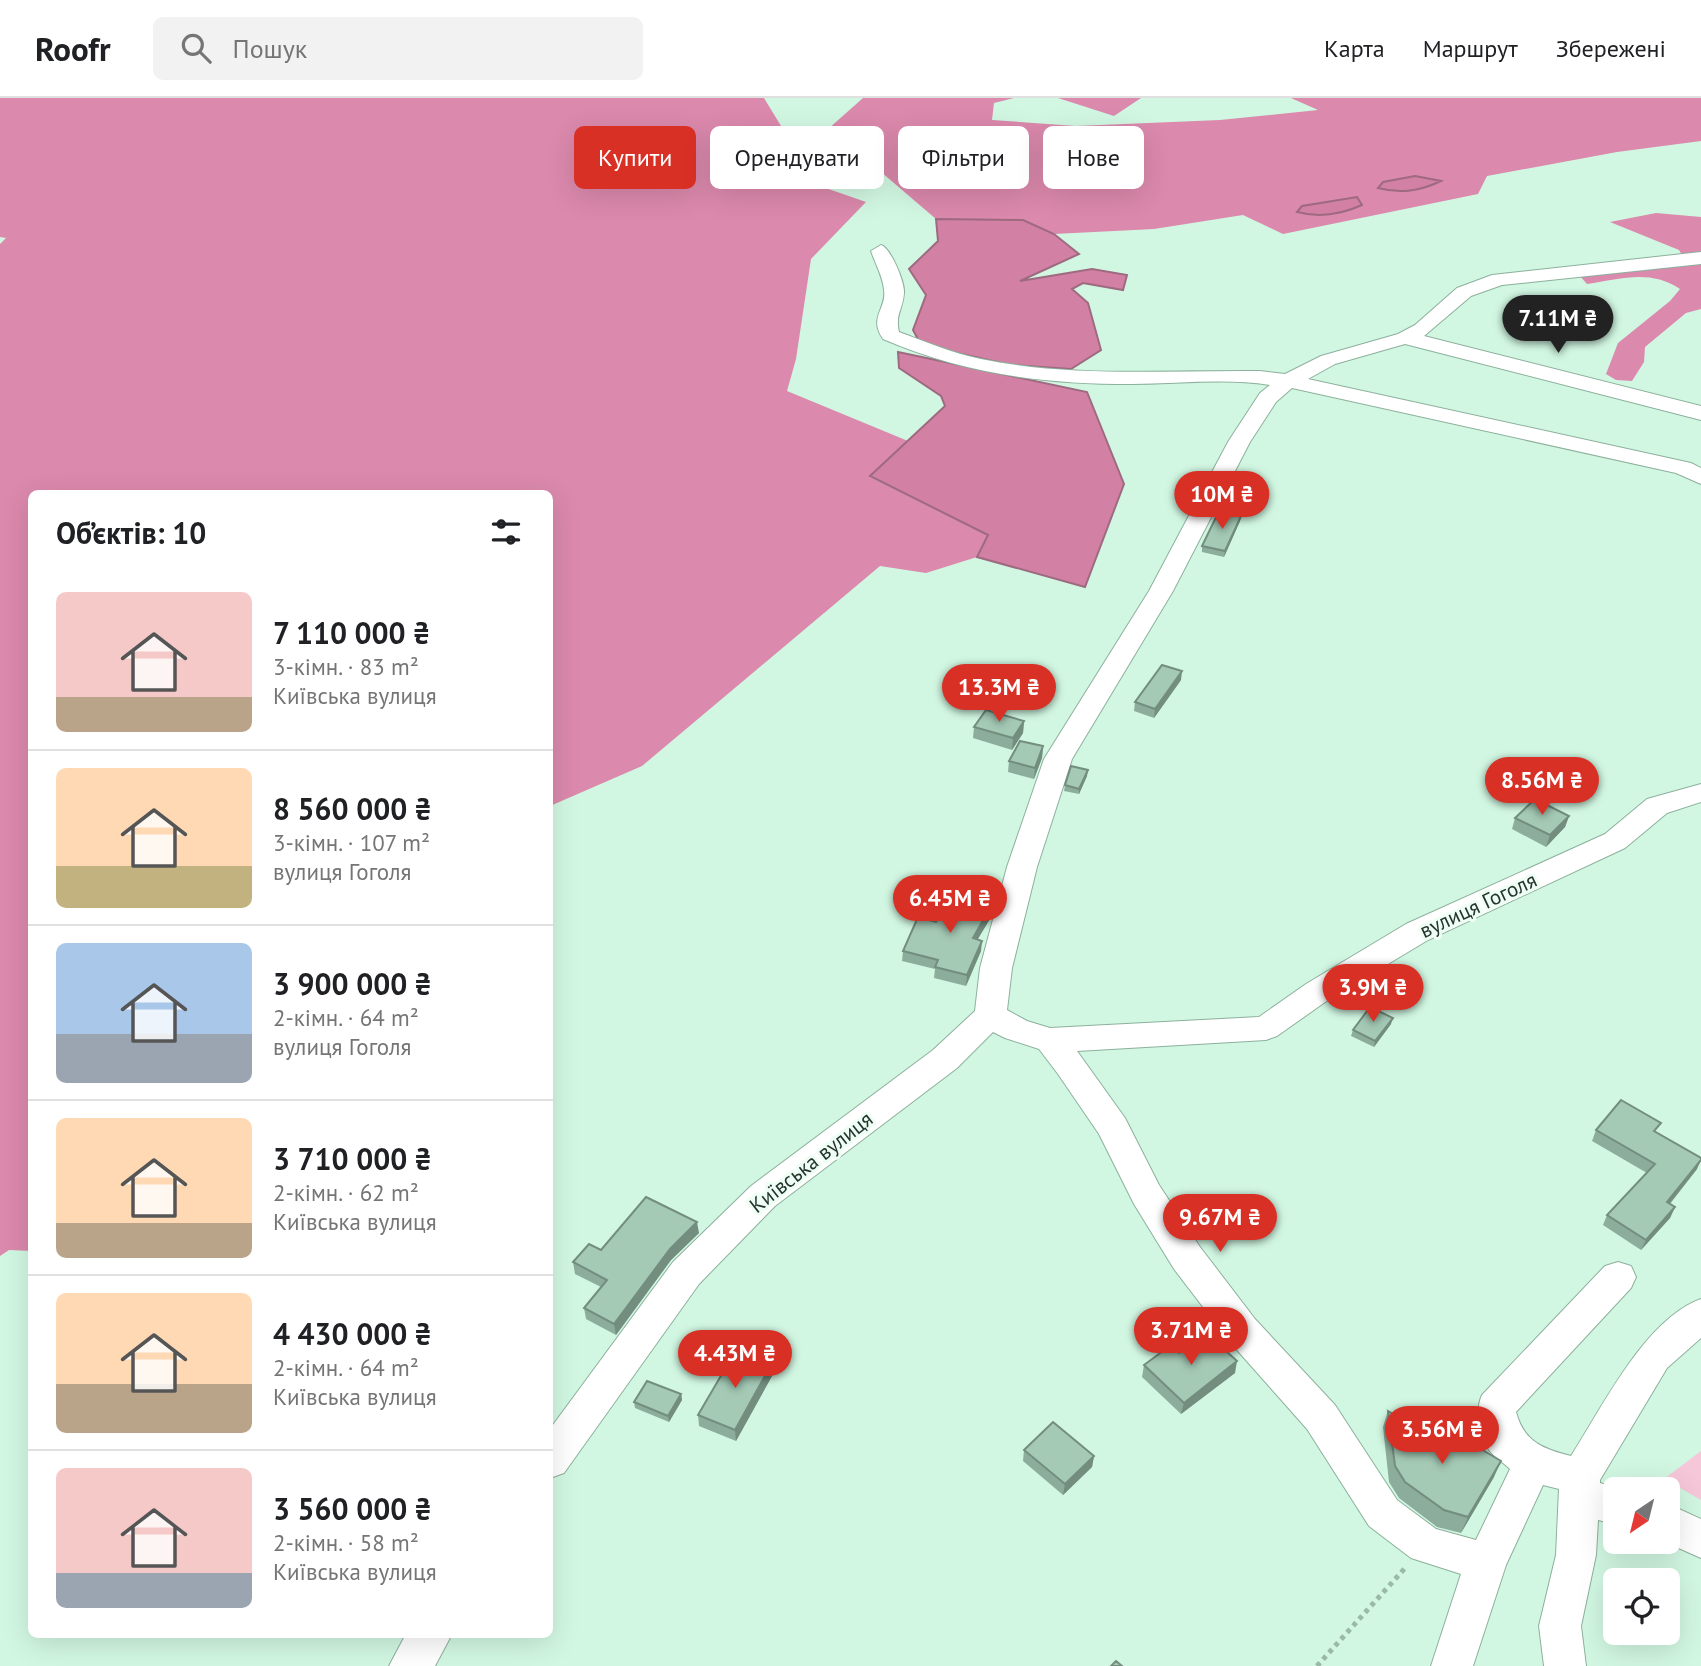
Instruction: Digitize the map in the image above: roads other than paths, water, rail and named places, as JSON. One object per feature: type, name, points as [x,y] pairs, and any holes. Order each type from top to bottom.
[{"type":"street","points":[[881,251],[895,292],[886,318],[890,335],[920,351],[1020,374],[1260,377],[1683,468],[1701,477]]},
{"type":"street","points":[[1486,1562],[1425,1545],[1383,1513],[1321,1418],[1242,1330],[1187,1258],[1146,1194],[1113,1127],[1070,1065],[1050,1040],[1016,1030],[990,1015],[996,968],[1019,879],[1058,759],[1161,591],[1239,442],[1268,398],[1288,382],[1328,360],[1405,338],[1422,329],[1464,292],[1499,279],[1701,258]]},
{"type":"street","points":[[1405,338],[1701,413]]},
{"type":"street","name":"вулиця Гоголя","points":[[1050,1040],[1266,1028],[1317,992],[1417,932],[1615,841],[1657,806],[1701,793]]},
{"type":"street","name":"Київська вулиця","points":[[553,1456],[686,1273],[763,1196],[945,1059],[990,1015]]},
{"type":"street","points":[[1592,1493],[1533,1464],[1503,1438],[1496,1407],[1618,1277]]},
{"type":"street","points":[[1565,1666],[1560,1626],[1592,1493],[1654,1357],[1701,1315]]},
{"type":"street","points":[[1452,1666],[1486,1562],[1533,1464]]},
{"type":"street","points":[[1680,1529],[1701,1539]]},
{"type":"street","points":[[410,1666],[428,1638]]}]
